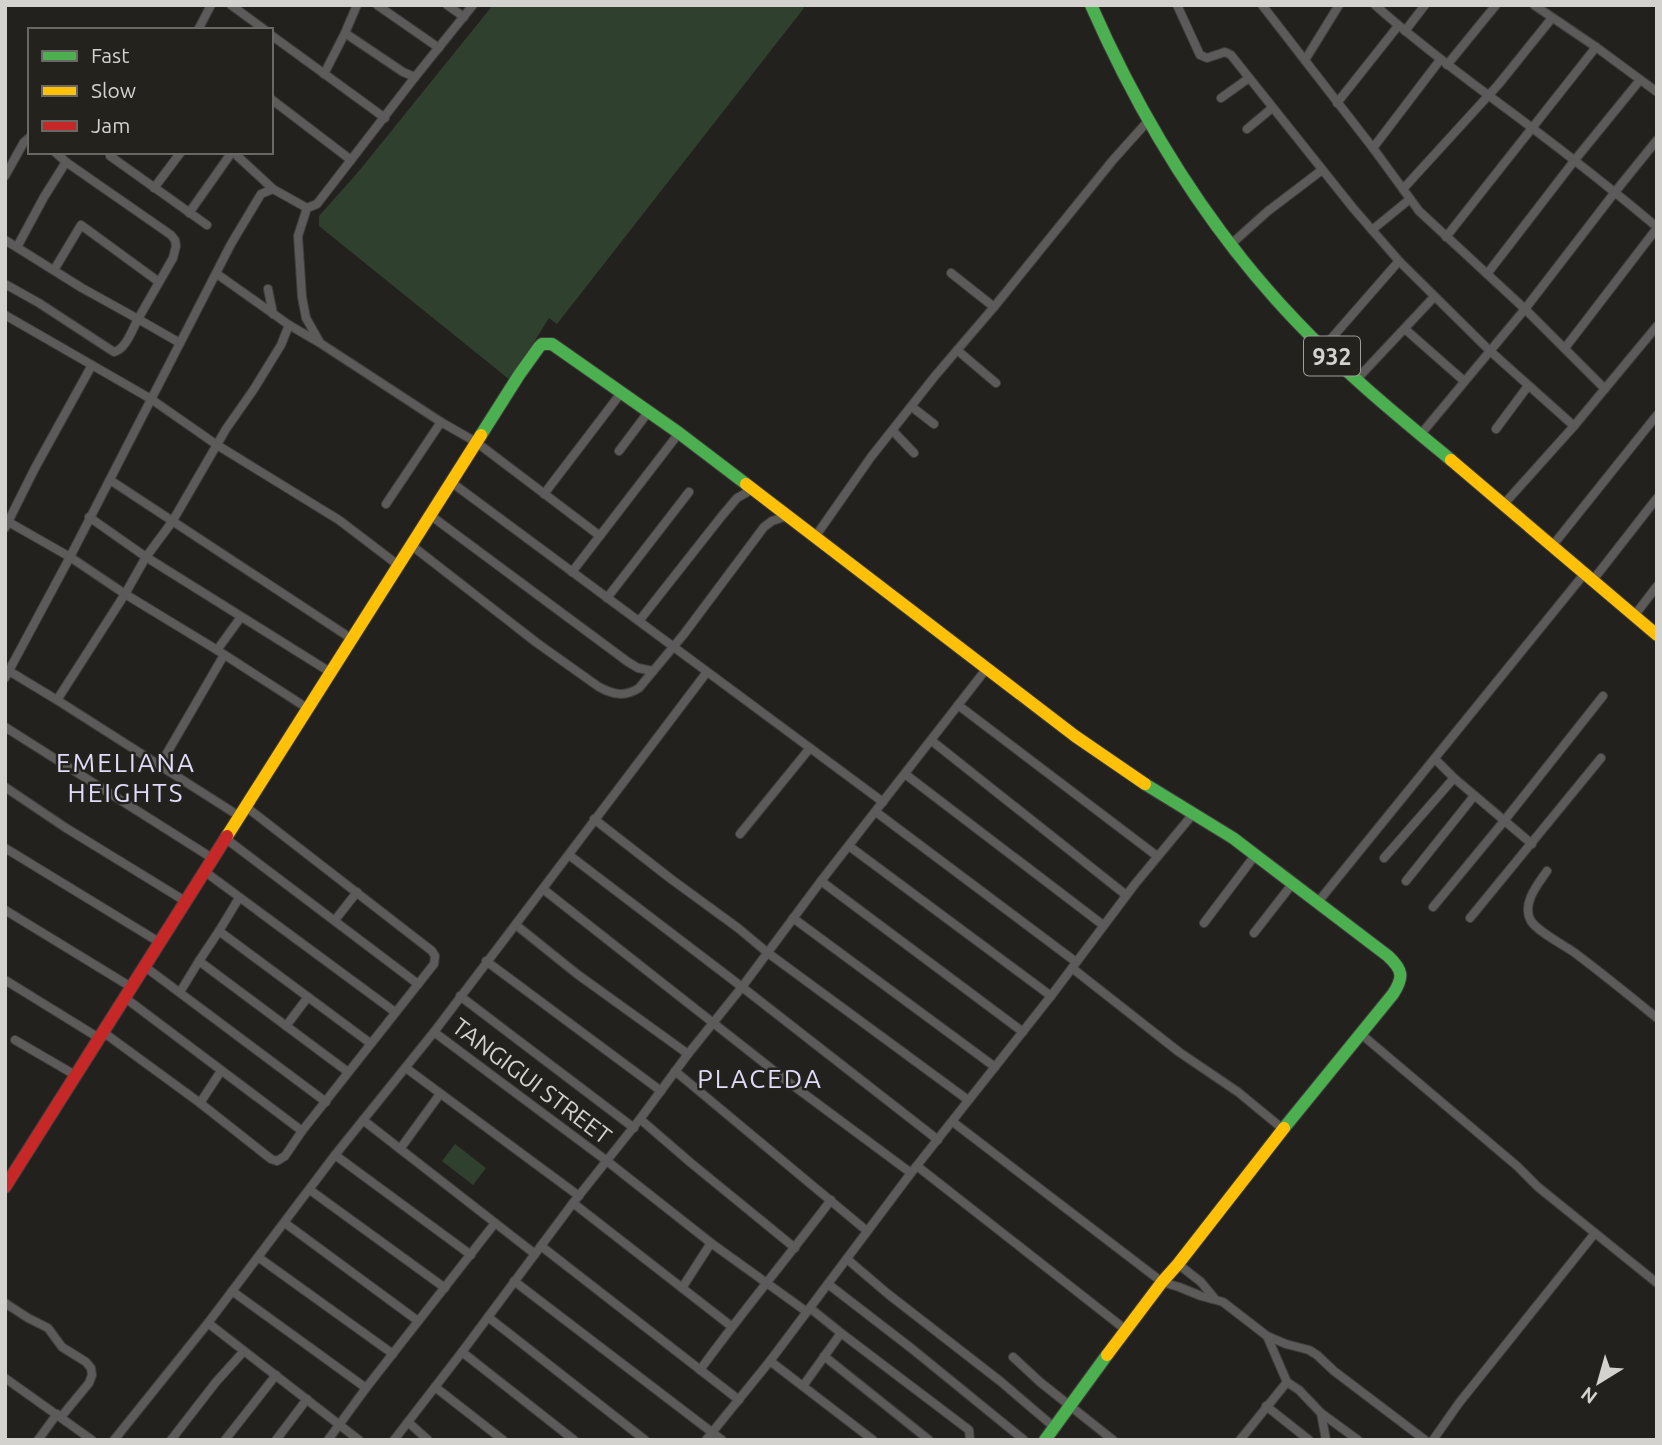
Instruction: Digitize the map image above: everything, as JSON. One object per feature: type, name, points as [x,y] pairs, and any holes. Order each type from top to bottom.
[{"type":"street","points":[[199,28],[211,5]]},
{"type":"street","points":[[324,74],[357,5]]},
{"type":"street","points":[[377,5],[439,48]]},
{"type":"street","points":[[447,5],[464,17]]},
{"type":"street","points":[[307,208],[317,204],[473,5]]},
{"type":"street","name":"932","points":[[1091,5],[1107,43],[1148,121],[1180,174],[1230,244],[1276,300],[1357,379],[1657,635]]},
{"type":"street","points":[[1177,5],[1200,55],[1207,58],[1228,53],[1399,261],[1489,350],[1574,426]]},
{"type":"street","points":[[1305,60],[1339,5]]},
{"type":"street","points":[[1375,5],[1443,62],[1657,227],[1565,348]]},
{"type":"street","points":[[1338,103],[1401,28],[1425,5]]},
{"type":"street","points":[[1373,148],[1443,62],[1496,5]]},
{"type":"street","points":[[1534,5],[1657,92]]},
{"type":"street","points":[[234,6],[262,28]]},
{"type":"street","points":[[1265,6],[1419,211],[1525,309],[1605,389]]},
{"type":"street","points":[[1402,189],[1489,95],[1552,18]]},
{"type":"street","points":[[345,33],[403,72],[415,77]]},
{"type":"street","points":[[273,36],[384,118]]},
{"type":"street","points":[[1446,237],[1596,47]]},
{"type":"street","points":[[1221,98],[1249,78]]},
{"type":"street","points":[[1487,274],[1640,80]]},
{"type":"street","points":[[273,101],[351,160]]},
{"type":"street","points":[[1247,129],[1272,108]]},
{"type":"street","points":[[814,537],[864,467],[957,350],[1105,169],[1148,121]]},
{"type":"street","points":[[5,176],[28,139]]},
{"type":"street","points":[[1421,434],[1525,309],[1657,140]]},
{"type":"street","points":[[5,284],[117,352],[122,348],[173,258],[176,240],[171,235],[57,154]]},
{"type":"street","points":[[112,154],[110,156],[207,225]]},
{"type":"street","points":[[154,188],[180,154]]},
{"type":"street","points":[[189,213],[232,154]]},
{"type":"street","points":[[235,154],[273,189],[307,208]]},
{"type":"street","points":[[17,247],[66,162]]},
{"type":"street","points":[[1230,244],[1322,170]]},
{"type":"street","points":[[5,980],[101,1035],[200,1103],[277,1161],[285,1156],[370,1043],[434,964],[435,956],[432,951],[357,892],[242,811],[160,765],[57,700],[7,675],[231,244],[261,194],[273,189]]},
{"type":"street","points":[[1372,230],[1410,199]]},
{"type":"street","points":[[307,208],[298,236],[302,297],[306,318],[320,343]]},
{"type":"street","points":[[54,270],[81,225],[159,282]]},
{"type":"street","points":[[5,240],[180,343]]},
{"type":"street","points":[[1323,348],[1399,261]]},
{"type":"street","points":[[951,273],[994,307]]},
{"type":"street","points":[[217,274],[289,325],[476,442],[600,536]]},
{"type":"street","points":[[268,289],[273,314]]},
{"type":"street","points":[[1357,379],[1434,297]]},
{"type":"street","points":[[6,317],[151,399],[217,445],[339,520],[398,565]]},
{"type":"street","points":[[57,700],[146,557],[172,522],[226,429],[281,345],[289,325]]},
{"type":"street","points":[[1504,504],[1574,426],[1657,326]]},
{"type":"street","points":[[1405,329],[1464,381]]},
{"type":"street","points":[[5,1187],[519,375],[542,344],[552,344],[679,433],[1104,757],[1256,854],[1400,967],[1401,980],[1398,987],[1162,1282],[1045,1440]]},
{"type":"street","points":[[957,350],[996,383]]},
{"type":"street","points":[[92,365],[6,523],[70,557],[307,708]]},
{"type":"street","points":[[1496,429],[1528,386]]},
{"type":"street","points":[[544,494],[621,393]]},
{"type":"street","points":[[912,407],[934,424]]},
{"type":"street","points":[[619,451],[649,411]]},
{"type":"street","points":[[1553,545],[1657,415]]},
{"type":"street","points":[[387,504],[441,422]]},
{"type":"street","points":[[893,432],[914,453]]},
{"type":"street","points":[[572,572],[679,433]]},
{"type":"street","points":[[110,480],[352,639]]},
{"type":"street","points":[[451,482],[883,802]]},
{"type":"street","points":[[639,621],[737,498],[753,489]]},
{"type":"street","points":[[607,598],[690,492]]},
{"type":"street","points":[[1318,902],[1435,759],[1657,498]]},
{"type":"street","points":[[430,515],[628,662],[638,668],[653,671]]},
{"type":"street","points":[[411,545],[537,643],[610,693],[622,695],[639,688],[684,634],[764,527],[787,516]]},
{"type":"street","points":[[89,517],[146,557],[330,672]]},
{"type":"street","points":[[1634,616],[1657,586]]},
{"type":"street","points":[[160,765],[241,617]]},
{"type":"street","points":[[394,1440],[576,1199],[634,1128],[688,1054],[987,668]]},
{"type":"street","points":[[114,1440],[434,1032],[707,672]]},
{"type":"street","points":[[1433,907],[1603,696]]},
{"type":"street","points":[[958,705],[1157,856]]},
{"type":"street","points":[[5,727],[212,858]]},
{"type":"street","points":[[932,741],[1126,895]]},
{"type":"street","points":[[740,834],[810,748]]},
{"type":"street","points":[[1470,918],[1601,758]]},
{"type":"street","points":[[1435,759],[1532,844]]},
{"type":"street","points":[[905,774],[1103,925]]},
{"type":"street","points":[[1384,859],[1454,778]]},
{"type":"street","points":[[5,787],[185,901]]},
{"type":"street","points":[[1406,881],[1475,796]]},
{"type":"street","points":[[876,812],[1074,965],[1180,1052],[1238,1092],[1283,1129]]},
{"type":"street","points":[[709,1436],[770,1361],[1126,895],[1193,814]]},
{"type":"street","points":[[594,819],[768,953],[968,1100]]},
{"type":"street","points":[[225,838],[418,984]]},
{"type":"street","points":[[849,846],[1051,996]]},
{"type":"street","points":[[5,848],[159,942]]},
{"type":"street","points":[[1204,923],[1256,854]]},
{"type":"street","points":[[569,855],[938,1140]]},
{"type":"street","points":[[1546,871],[1531,895],[1531,921],[1657,1018]]},
{"type":"street","points":[[204,872],[395,1012]]},
{"type":"street","points":[[821,881],[1023,1032]]},
{"type":"street","points":[[1254,933],[1293,883]]},
{"type":"street","points":[[543,889],[787,1081],[914,1170],[1126,1330]]},
{"type":"street","points":[[335,920],[357,892]]},
{"type":"street","points":[[180,992],[239,898]]},
{"type":"street","points":[[5,911],[128,992],[221,1071],[302,1132]]},
{"type":"street","points":[[793,918],[995,1067]]},
{"type":"street","points":[[516,925],[586,981],[688,1054]]},
{"type":"street","points":[[219,931],[370,1043]]},
{"type":"street","points":[[199,961],[348,1072]]},
{"type":"street","points":[[486,961],[661,1091]]},
{"type":"street","points":[[144,966],[326,1102]]},
{"type":"street","points":[[460,996],[634,1128]]},
{"type":"street","points":[[286,1026],[308,997]]},
{"type":"street","name":"TANGIGUI STREET","points":[[434,1032],[607,1161],[711,1243],[841,1333],[969,1430],[970,1440]]},
{"type":"street","points":[[1361,1034],[1508,1158],[1538,1187],[1657,1283]]},
{"type":"street","points":[[15,1040],[75,1075]]},
{"type":"street","points":[[406,1068],[576,1199],[732,1326]]},
{"type":"street","points":[[200,1103],[221,1071]]},
{"type":"street","points":[[675,1071],[867,1231]]},
{"type":"street","points":[[400,1149],[440,1094]]},
{"type":"street","points":[[640,1119],[795,1248]]},
{"type":"street","points":[[363,1120],[534,1254]]},
{"type":"street","points":[[953,1122],[1162,1282],[1215,1299],[1232,1308],[1267,1336],[1317,1354],[1425,1440]]},
{"type":"street","points":[[335,1155],[471,1255]]},
{"type":"street","points":[[310,1190],[445,1288]]},
{"type":"street","points":[[700,1370],[831,1200]]},
{"type":"street","points":[[285,1223],[418,1321]]},
{"type":"street","points":[[328,1440],[495,1223]]},
{"type":"street","points":[[1433,1440],[1459,1403],[1595,1233]]},
{"type":"street","points":[[682,1288],[711,1243]]},
{"type":"street","points":[[541,1246],[739,1400]]},
{"type":"street","points":[[258,1257],[393,1354]]},
{"type":"street","points":[[847,1259],[1054,1427]]},
{"type":"street","points":[[1178,1264],[1201,1282],[1215,1299]]},
{"type":"street","points":[[514,1280],[709,1436],[722,1440]]},
{"type":"street","points":[[828,1284],[1024,1440]]},
{"type":"street","points":[[232,1291],[366,1388]]},
{"type":"street","points":[[5,1303],[48,1328],[62,1347],[91,1368],[89,1383],[38,1440]]},
{"type":"street","points":[[488,1317],[645,1440]]},
{"type":"street","points":[[208,1323],[359,1440]]},
{"type":"street","points":[[803,1386],[841,1333]]},
{"type":"street","points":[[1267,1336],[1287,1382],[1299,1390],[1321,1413],[1358,1440]]},
{"type":"street","points":[[171,1440],[244,1351]]},
{"type":"street","points":[[462,1352],[574,1440]]},
{"type":"street","points":[[824,1356],[929,1440]]},
{"type":"street","points":[[1013,1357],[1113,1440]]},
{"type":"street","points":[[770,1361],[873,1440]]},
{"type":"street","points":[[225,1440],[276,1375]]},
{"type":"street","points":[[5,1378],[92,1440]]},
{"type":"street","points":[[1245,1438],[1266,1406],[1287,1382]]},
{"type":"street","points":[[435,1387],[503,1440]]},
{"type":"street","points":[[276,1440],[307,1399]]},
{"type":"street","points":[[1266,1406],[1309,1440]]},
{"type":"street","points":[[1321,1413],[1326,1440]]},
{"type":"street","points":[[408,1422],[428,1440]]},
{"type":"green space","points":[[493,5],[802,5],[804,8],[557,324],[549,318],[510,380],[319,226],[319,216],[359,171]]},
{"type":"green space","points":[[455,1144],[486,1168],[473,1185],[442,1161]]},
{"type":"traffic: fast","points":[[1091,5],[1155,132],[1234,249],[1264,286],[1333,358],[1451,460]]},
{"type":"traffic: fast","points":[[481,435],[539,347],[542,344],[552,344],[679,433],[746,484]]},
{"type":"traffic: fast","points":[[1145,784],[1233,838],[1397,965],[1400,978],[1393,994],[1284,1128]]},
{"type":"traffic: fast","points":[[1045,1440],[1107,1355]]},
{"type":"traffic: slow","points":[[227,836],[481,435]]},
{"type":"traffic: slow","points":[[1451,460],[1657,635]]},
{"type":"traffic: slow","points":[[746,484],[1075,736],[1145,784]]},
{"type":"traffic: slow","points":[[1107,1355],[1284,1128]]},
{"type":"traffic: jam","points":[[5,1187],[227,836]]},
{"type":"district","name":"EMELIANA HEIGHTS","points":[[126,777]]},
{"type":"district","name":"PLACEDA","points":[[760,1078]]}]
